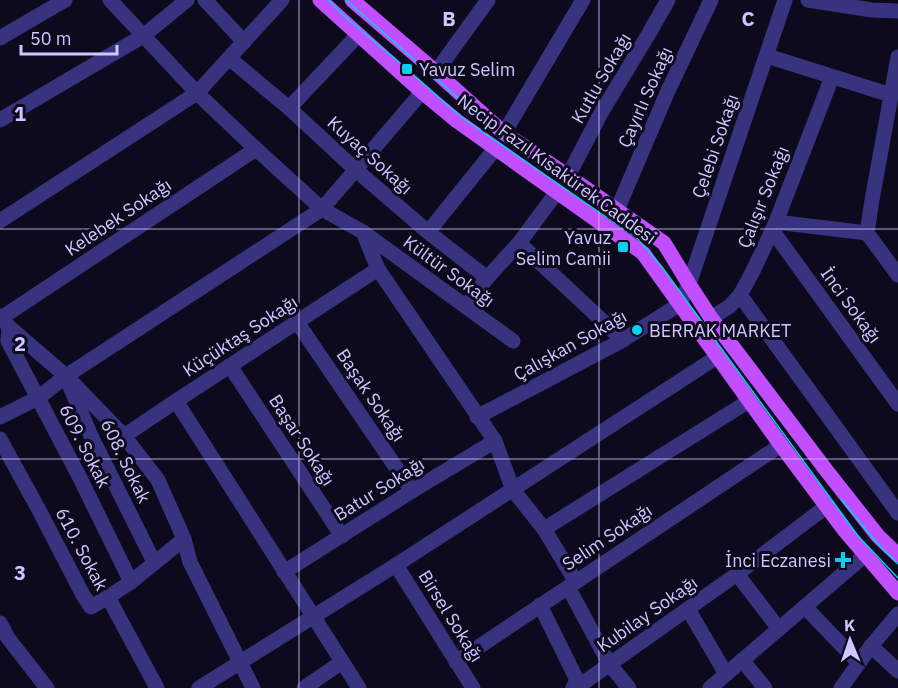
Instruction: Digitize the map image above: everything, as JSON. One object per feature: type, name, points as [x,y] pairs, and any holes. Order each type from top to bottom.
[{"type":"main road","name":"Necip Fazıl Kısakürek Caddesi","points":[[320,0],[457,121],[643,253],[781,445],[865,555],[898,593]]},
{"type":"main road","name":"Necip Fazıl Kısakürek Caddesi","points":[[352,0],[504,133],[664,243],[711,318],[878,536],[898,555]]},
{"type":"street","points":[[0,38],[65,0]]},
{"type":"street","name":"Kültür Sokağı","points":[[110,0],[197,93],[322,209],[363,232],[513,341]]},
{"type":"street","points":[[0,120],[143,36],[187,0]]},
{"type":"street","points":[[205,0],[244,42]]},
{"type":"street","points":[[0,221],[197,93],[282,0]]},
{"type":"street","points":[[436,72],[488,0]]},
{"type":"street","points":[[504,133],[583,0]]},
{"type":"street","name":"Kutlu Sokağı","points":[[568,176],[601,113],[668,0]]},
{"type":"street","name":"Çayırlı Sokağı","points":[[617,210],[667,93],[711,0]]},
{"type":"street","name":"Çelebi Sokağı","points":[[681,304],[785,0]]},
{"type":"street","points":[[808,0],[872,10],[898,11]]},
{"type":"street","points":[[289,108],[358,34]]},
{"type":"street","points":[[767,56],[891,95]]},
{"type":"street","points":[[867,233],[898,57]]},
{"type":"street","name":"Kuyaç Sokağı","points":[[230,59],[289,108],[428,232],[487,278]]},
{"type":"street","name":"Çalışır Sokağı","points":[[711,318],[730,306],[740,295],[774,226],[832,77]]},
{"type":"street","points":[[0,417],[38,398],[66,376],[322,209],[422,92]]},
{"type":"street","name":"Kelebek Sokağı","points":[[3,320],[256,149]]},
{"type":"street","points":[[428,232],[495,149]]},
{"type":"street","points":[[466,306],[487,278],[519,243],[557,192]]},
{"type":"street","points":[[774,226],[867,233],[895,266]]},
{"type":"street","name":"İnci Sokağı","points":[[774,226],[898,404]]},
{"type":"street","points":[[363,232],[378,269],[495,441],[513,490],[544,529],[610,665],[628,688]]},
{"type":"street","points":[[519,243],[623,340]]},
{"type":"street","name":"Küçüktaş Sokağı","points":[[124,436],[378,269]]},
{"type":"street","points":[[740,295],[898,513]]},
{"type":"street","name":"Çalışkan Sokağı","points":[[477,417],[623,340],[681,304]]},
{"type":"street","points":[[3,320],[66,376],[124,436],[158,480],[184,539],[190,562],[254,688]]},
{"type":"street","name":"609. Sokak","points":[[3,320],[8,341],[79,476],[131,582]]},
{"type":"street","name":"Başak Sokağı","points":[[297,322],[412,491]]},
{"type":"street","points":[[199,688],[396,565],[717,357]]},
{"type":"street","name":"Başar Sokağı","points":[[230,366],[342,536]]},
{"type":"street","name":"608. Sokak","points":[[66,376],[91,436],[154,562]]},
{"type":"street","points":[[176,401],[359,688]]},
{"type":"street","points":[[544,529],[749,401]]},
{"type":"street","name":"610. Sokak","points":[[0,439],[91,607],[131,582],[184,539]]},
{"type":"street","name":"Batur Sokağı","points":[[284,572],[495,441]]},
{"type":"street","name":"Selim Sokağı","points":[[456,662],[781,445]]},
{"type":"street","name":"Kubilay Sokağı","points":[[575,688],[737,574],[827,506]]},
{"type":"street","points":[[710,688],[865,555]]},
{"type":"street","name":"Birsel Sokağı","points":[[396,565],[472,688]]},
{"type":"street","points":[[737,574],[779,628]]},
{"type":"street","points":[[108,597],[157,688]]},
{"type":"street","points":[[540,605],[577,680],[575,688]]},
{"type":"street","points":[[805,607],[859,663]]},
{"type":"street","points":[[688,609],[726,674]]},
{"type":"street","points":[[841,688],[871,646],[898,614]]},
{"type":"street","points":[[0,623],[8,638],[47,688]]},
{"type":"street","points":[[871,646],[898,671]]},
{"type":"street","points":[[742,660],[765,688]]},
{"type":"street","points":[[304,688],[342,662]]},
{"type":"tram line","points":[[328,0],[461,117],[638,239],[662,267],[858,536],[898,578]]},
{"type":"tram line","points":[[346,0],[505,139]]},
{"type":"tram line","points":[[841,499],[877,543],[898,564]]},
{"type":"place","name":"Yavuz Selim","points":[[407,69]]},
{"type":"place","name":"Yavuz Selim Camii","points":[[623,247]]},
{"type":"place","name":"BERRAK MARKET","points":[[637,330]]},
{"type":"place","name":"İnci Eczanesi","points":[[843,560]]}]
